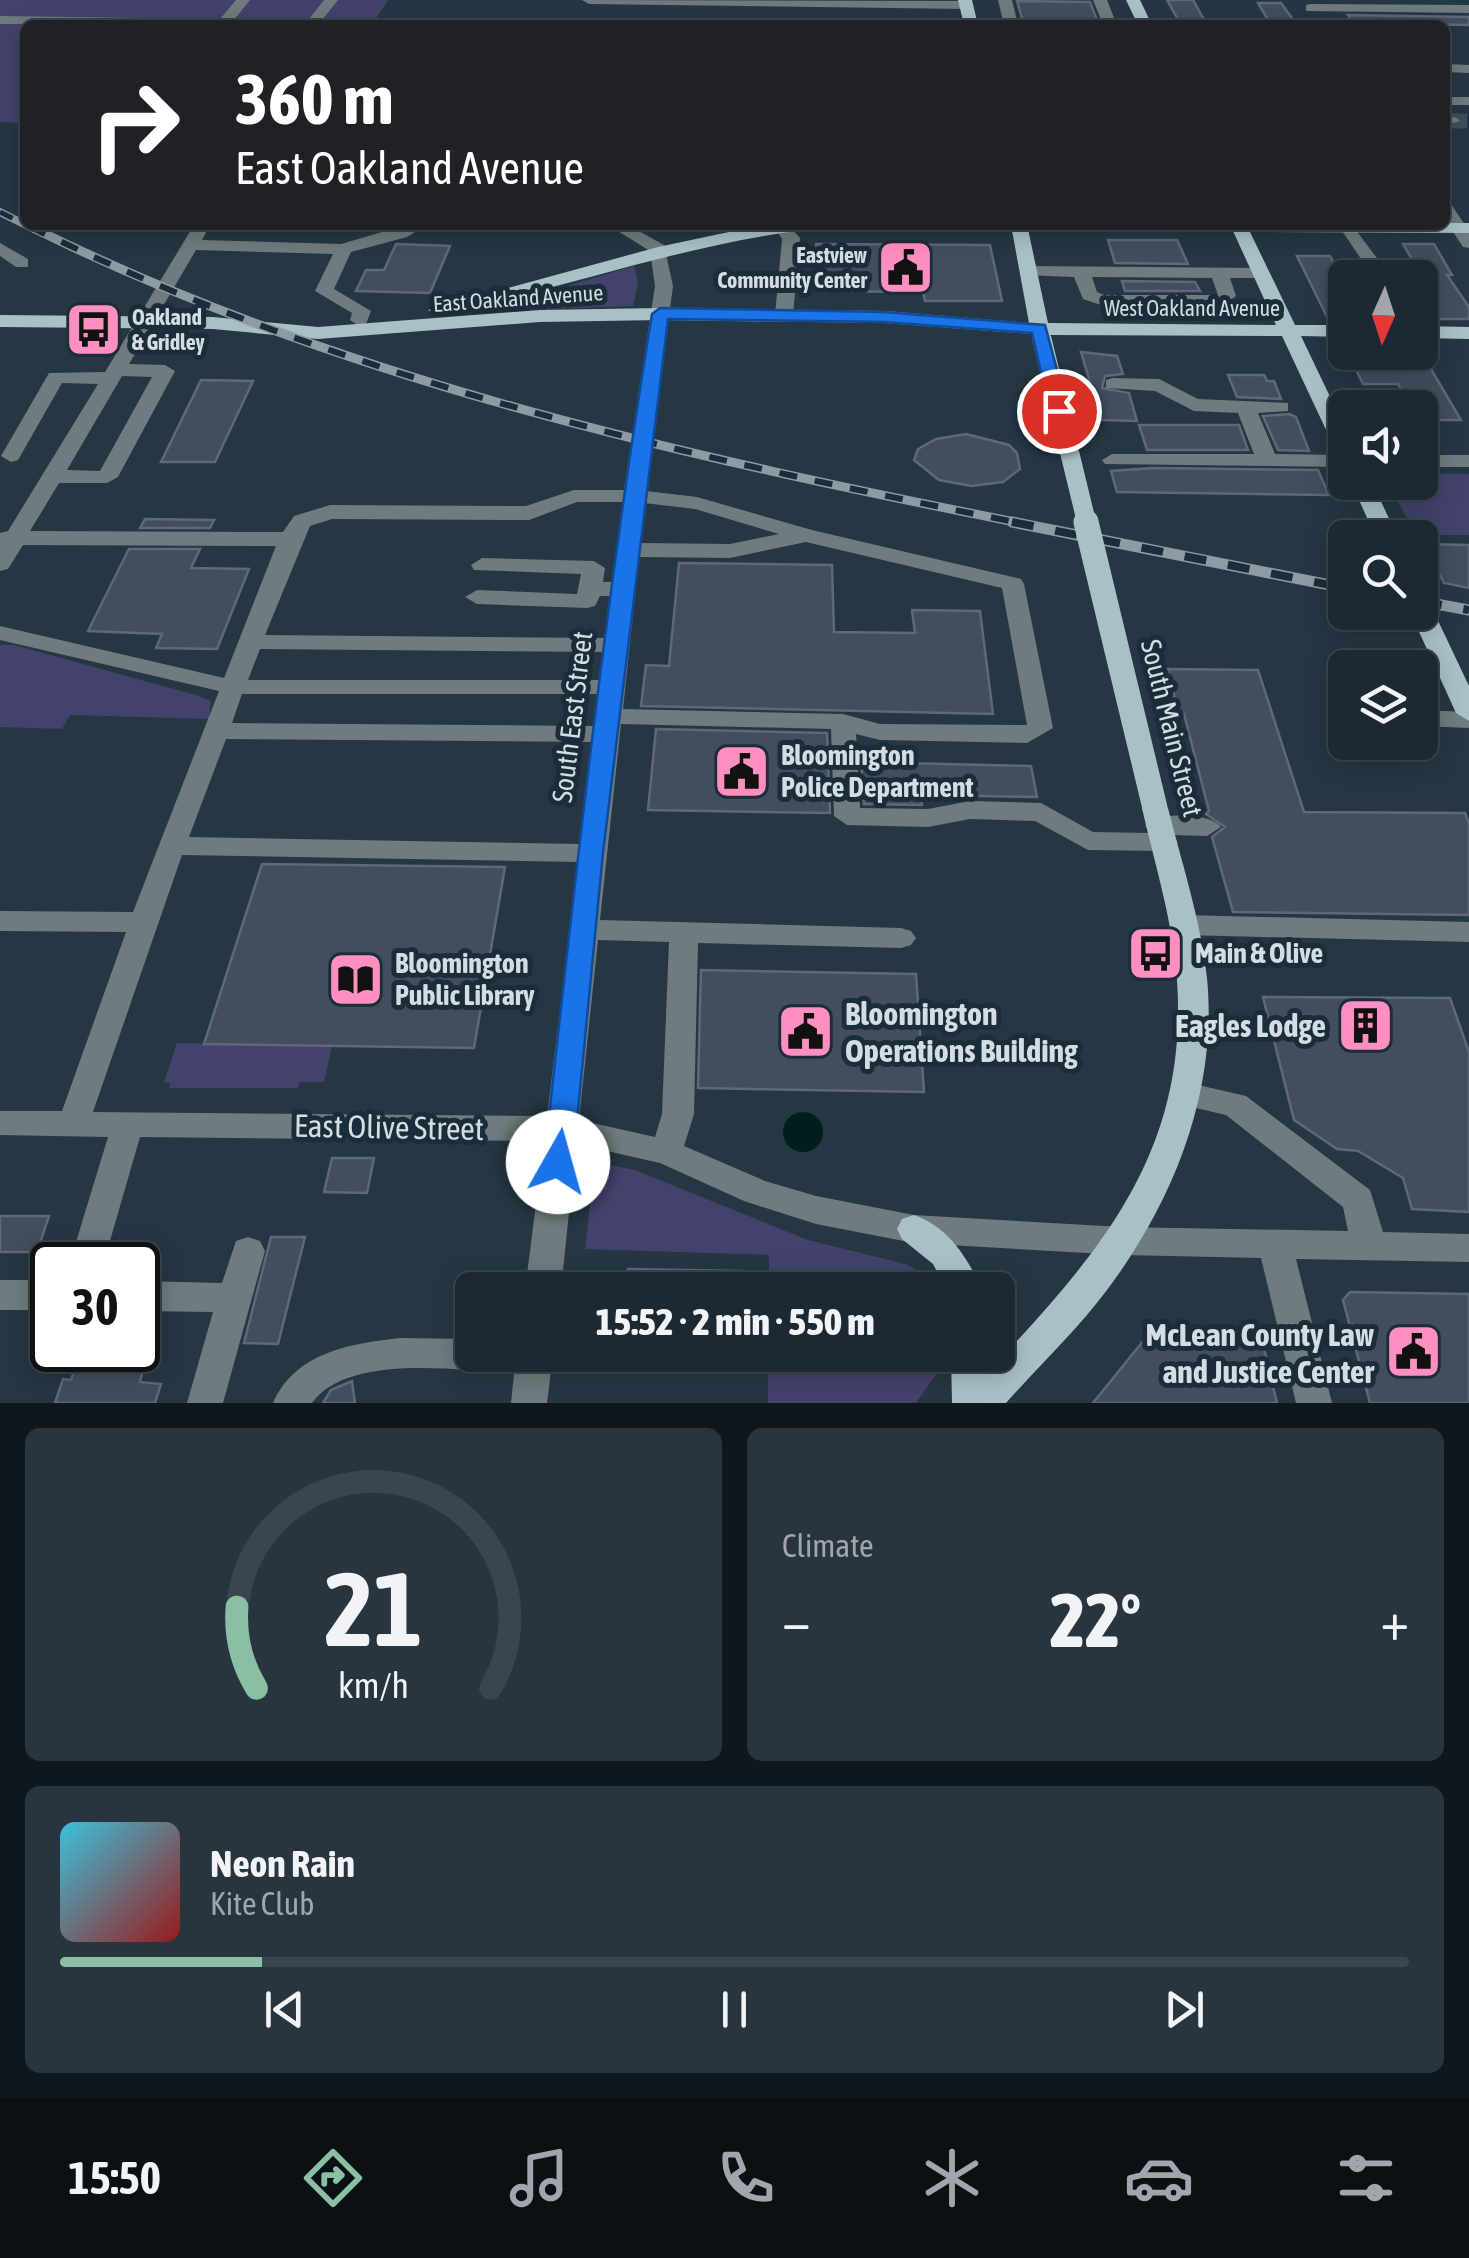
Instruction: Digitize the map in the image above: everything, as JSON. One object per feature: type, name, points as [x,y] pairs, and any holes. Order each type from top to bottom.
[{"type":"main road","points":[[213,324],[359,320],[507,296],[658,250],[767,230]]},
{"type":"main road","name":"South Main Street","points":[[1020,230],[1040,334],[1184,926],[1192,982],[1193,1037],[1185,1094],[1164,1159],[1122,1241]]},
{"type":"main road","points":[[1240,230],[1328,412]]},
{"type":"main road","points":[[1406,230],[1466,233]]},
{"type":"main road","name":"East Oakland Avenue","points":[[0,321],[213,324],[359,332],[514,318],[784,315],[900,318],[1040,334]]},
{"type":"main road","points":[[1438,332],[1469,332]]},
{"type":"main road","name":"West Oakland Avenue","points":[[1040,334],[1294,339],[1328,334]]},
{"type":"main road","points":[[1430,630],[1469,716]]},
{"type":"main road","points":[[914,1229],[944,1254],[954,1272]]},
{"type":"main road","points":[[983,1403],[1093,1282],[1122,1241]]},
{"type":"main road","points":[[970,1372],[970,1403]]},
{"type":"street","points":[[226,20],[243,0]]},
{"type":"street","points":[[315,20],[331,0]]},
{"type":"street","points":[[587,4],[966,3]]},
{"type":"street","points":[[1309,4],[1469,9]]},
{"type":"street","points":[[0,564],[8,538],[50,476],[199,230]]},
{"type":"street","points":[[190,245],[344,248],[363,238],[406,230]]},
{"type":"street","points":[[626,230],[658,250]]},
{"type":"street","points":[[784,315],[789,230]]},
{"type":"street","points":[[1347,230],[1370,260]]},
{"type":"street","points":[[0,248],[22,264]]},
{"type":"street","points":[[344,248],[324,291],[362,311],[359,320]]},
{"type":"street","name":"South East Street","points":[[545,1272],[591,853],[664,286],[658,250]]},
{"type":"street","points":[[1028,271],[1262,273]]},
{"type":"street","points":[[1081,272],[1089,295],[1101,300],[1220,302],[1228,296],[1219,272]]},
{"type":"street","points":[[6,456],[56,377],[165,371],[107,477],[50,476]]},
{"type":"street","points":[[1113,384],[1160,386],[1194,405],[1281,407]]},
{"type":"street","points":[[1246,407],[1267,460]]},
{"type":"street","points":[[6,456],[62,456]]},
{"type":"street","points":[[1112,460],[1328,461]]},
{"type":"street","points":[[1438,461],[1469,461]]},
{"type":"street","points":[[73,1124],[232,687],[290,539],[302,522],[330,512],[529,513],[574,496],[636,496],[697,503],[806,535],[1013,584],[1040,728],[1027,735],[880,732],[843,722],[216,731]]},
{"type":"street","points":[[628,550],[730,551],[806,535]]},
{"type":"street","points":[[8,538],[290,539]]},
{"type":"street","points":[[477,598],[587,601],[594,568],[482,565]]},
{"type":"street","points":[[590,588],[623,589]]},
{"type":"street","points":[[0,632],[232,687],[612,687]]},
{"type":"street","points":[[250,642],[617,646]]},
{"type":"street","points":[[1438,717],[1469,716]]},
{"type":"street","points":[[843,722],[848,816],[928,818],[970,810],[1041,812],[1088,841],[1159,825],[1208,827]]},
{"type":"street","points":[[172,846],[591,853]]},
{"type":"street","points":[[0,921],[144,922]]},
{"type":"street","points":[[1184,926],[1469,932]]},
{"type":"street","points":[[582,930],[901,938]]},
{"type":"street","points":[[666,1152],[678,1114],[684,933]]},
{"type":"street","points":[[1185,1094],[1235,1105],[1358,1200],[1369,1246]]},
{"type":"street","name":"East Olive Street","points":[[0,1123],[562,1129],[666,1152],[770,1196],[866,1222],[914,1229],[1122,1241],[1469,1248]]},
{"type":"street","points":[[93,1242],[128,1124]]},
{"type":"street","points":[[1275,1244],[1314,1403]]},
{"type":"street","points":[[205,1403],[248,1251]]},
{"type":"street","points":[[0,1295],[30,1295]]},
{"type":"street","points":[[160,1296],[235,1298]]},
{"type":"street","points":[[291,1403],[298,1387],[320,1370],[352,1358],[455,1357]]},
{"type":"street","points":[[528,1403],[532,1372]]},
{"type":"shaded area","points":[[0,0],[388,0],[375,20],[20,20],[20,123],[0,122]]},
{"type":"shaded area","points":[[634,266],[638,283],[633,306],[483,311]]},
{"type":"shaded area","points":[[1438,473],[1469,474],[1469,535],[1438,535],[1438,520],[1408,520],[1397,500],[1438,500]]},
{"type":"shaded area","points":[[0,645],[14,645],[199,696],[211,701],[209,719],[70,715],[62,729],[0,727]]},
{"type":"shaded area","points":[[177,1043],[332,1046],[324,1082],[300,1082],[298,1088],[169,1088],[170,1083],[164,1082]]},
{"type":"shaded area","points":[[803,1112],[817,1118],[823,1132],[817,1146],[803,1152],[789,1146],[783,1132],[789,1118]]},
{"type":"shaded area","points":[[606,1164],[635,1170],[808,1240],[909,1265],[918,1272],[769,1272],[769,1255],[585,1249],[594,1168]]},
{"type":"shaded area","points":[[768,1372],[938,1372],[916,1403],[768,1403]]},
{"type":"building","points":[[1167,0],[1193,0],[1204,20],[1178,20]]},
{"type":"building","points":[[1017,1],[1090,2],[1097,20],[1023,20]]},
{"type":"building","points":[[1258,3],[1281,3],[1293,20],[1268,20]]},
{"type":"building","points":[[1348,15],[1469,17],[1469,25],[1450,25],[1450,20],[1352,20]]},
{"type":"building","points":[[1108,240],[1177,240],[1188,264],[1115,263]]},
{"type":"building","points":[[396,244],[450,246],[430,293],[356,291],[366,270],[384,270]]},
{"type":"building","name":"Eastview Community Center","points":[[816,244],[990,245],[1002,301],[925,301],[923,292],[817,291]]},
{"type":"building","points":[[1403,244],[1434,244],[1452,275],[1447,275],[1469,307],[1469,319],[1438,319],[1438,260],[1412,260]]},
{"type":"building","points":[[1297,256],[1330,256],[1332,260],[1328,260],[1328,319]]},
{"type":"building","points":[[1122,281],[1195,282],[1200,291],[1125,291]]},
{"type":"building","points":[[1081,352],[1117,356],[1123,374],[1105,376],[1102,388],[1129,393],[1137,421],[1101,420]]},
{"type":"building","points":[[1356,370],[1432,370],[1461,420],[1438,420],[1438,390],[1363,384]]},
{"type":"building","points":[[1228,375],[1264,375],[1267,381],[1274,381],[1281,399],[1237,397]]},
{"type":"building","points":[[201,380],[253,381],[215,462],[161,462]]},
{"type":"building","points":[[1263,416],[1296,417],[1309,451],[1278,450]]},
{"type":"building","points":[[1139,425],[1239,425],[1248,450],[1147,450]]},
{"type":"building","points":[[966,434],[1009,445],[1017,453],[1020,469],[1003,482],[971,486],[939,480],[914,460],[918,449],[936,439]]},
{"type":"building","points":[[1318,470],[1328,495],[1117,492],[1111,471]]},
{"type":"building","points":[[145,519],[214,520],[210,528],[140,528]]},
{"type":"building","points":[[1438,544],[1469,545],[1469,588],[1444,583],[1438,571]]},
{"type":"building","points":[[129,549],[200,549],[191,568],[249,569],[217,649],[156,648],[162,634],[88,631]]},
{"type":"building","points":[[679,563],[832,565],[834,632],[915,633],[912,610],[980,611],[993,714],[641,706],[646,665],[669,666]]},
{"type":"building","points":[[1167,669],[1258,670],[1304,812],[1465,813],[1469,823],[1469,915],[1233,912],[1212,837],[1225,827],[1206,814],[1209,811],[1184,714],[1179,714]]},
{"type":"building","name":"Bloomington Police Department","points":[[656,729],[827,733],[830,813],[648,810]]},
{"type":"building","points":[[861,762],[1031,766],[1037,797],[920,795],[922,805],[864,804]]},
{"type":"building","name":"Bloomington Public Library","points":[[262,864],[505,867],[474,1048],[204,1044]]},
{"type":"building","name":"Bloomington Operations Building","points":[[701,970],[916,974],[924,1092],[698,1088]]},
{"type":"building","points":[[1263,997],[1450,998],[1469,1052],[1469,1212],[1412,1209],[1403,1178],[1358,1151],[1337,1149],[1294,1120]]},
{"type":"building","points":[[332,1158],[374,1158],[367,1193],[324,1192]]},
{"type":"building","points":[[0,1216],[49,1216],[40,1242],[30,1242],[30,1252],[0,1252]]},
{"type":"building","points":[[271,1237],[305,1237],[278,1344],[244,1343]]},
{"type":"building","points":[[628,1269],[743,1271],[743,1272],[628,1272]]},
{"type":"building","name":"McLean County Law and Justice Center","points":[[1350,1292],[1469,1294],[1469,1403],[1370,1403],[1343,1300]]},
{"type":"building","points":[[1148,1335],[1262,1340],[1277,1403],[1093,1403]]},
{"type":"building","points":[[74,1372],[142,1372],[140,1382],[161,1384],[155,1403],[55,1403],[63,1379],[71,1380]]},
{"type":"building","points":[[352,1381],[355,1403],[323,1403],[331,1390]]},
{"type":"tunnel","points":[[1452,121],[1469,121]]},
{"type":"railway","points":[[0,212],[20,222]]},
{"type":"railway","points":[[38,230],[147,280],[268,328],[516,408],[770,471],[1025,524]]},
{"type":"railway","points":[[1012,522],[1328,585]]},
{"type":"railway","points":[[1438,604],[1469,610]]},
{"type":"place","name":"Eastview Community Center","points":[[906,268]]},
{"type":"place","name":"Oakland & Gridley","points":[[93,330]]},
{"type":"place","name":"Bloomington Police Department","points":[[742,771]]},
{"type":"place","name":"Main & Olive","points":[[1156,953]]},
{"type":"place","name":"Bloomington Public Library","points":[[356,979]]},
{"type":"place","name":"Eagles Lodge","points":[[1365,1025]]},
{"type":"place","name":"Bloomington Operations Building","points":[[806,1031]]},
{"type":"place","name":"McLean County Law and Justice Center","points":[[1413,1352]]},
{"type":"route","points":[[558,1162],[591,853],[660,314],[884,317],[1040,329],[1059,411]]}]
